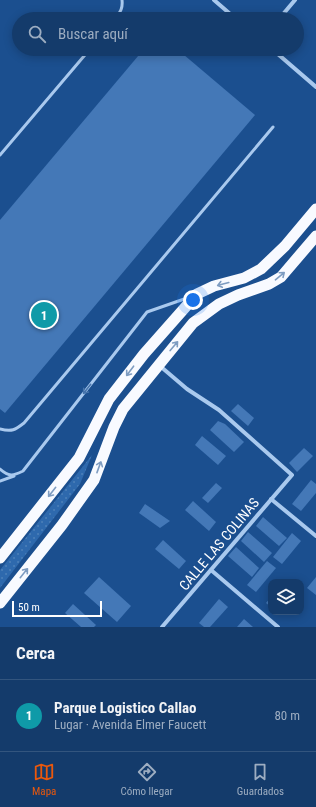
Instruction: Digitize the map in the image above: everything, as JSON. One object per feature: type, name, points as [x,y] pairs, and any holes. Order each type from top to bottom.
[{"type":"highway","points":[[0,558],[79,458],[109,399],[144,354],[197,294],[214,286],[244,278],[261,269],[285,246],[316,209]]},
{"type":"highway","points":[[0,603],[62,525],[94,480],[114,427],[123,409],[193,323],[218,304],[238,294],[269,284],[281,277],[316,236]]},
{"type":"street","points":[[214,0],[228,12]]},
{"type":"street","points":[[285,12],[295,0]]},
{"type":"street","points":[[280,56],[316,87]]},
{"type":"street","name":"CALLE LAS COLINAS","points":[[159,365],[187,389],[219,410],[292,475],[162,627]]},
{"type":"street","points":[[271,499],[316,536]]},
{"type":"street","points":[[211,570],[278,627]]},
{"type":"lane","points":[[121,12],[122,0]]},
{"type":"lane","points":[[0,155],[84,56]]},
{"type":"lane","points":[[0,429],[6,431],[15,430],[24,423],[273,127]]},
{"type":"lane","points":[[0,481],[23,471],[146,312],[197,294]]},
{"type":"lane","points":[[0,469],[6,474],[14,476]]},
{"type":"shaded area","points":[[92,455],[80,484],[0,588],[0,570]]},
{"type":"building","points":[[138,56],[185,56],[255,115],[5,413],[0,409],[0,220]]},
{"type":"building","points":[[238,404],[254,418],[248,426],[231,411]]},
{"type":"building","points":[[218,421],[225,424],[244,442],[234,452],[210,430]]},
{"type":"building","points":[[202,436],[226,456],[218,465],[195,445]]},
{"type":"building","points":[[304,448],[313,456],[297,472],[289,463]]},
{"type":"building","points":[[311,480],[316,484],[316,493],[301,511],[292,504]]},
{"type":"building","points":[[216,483],[222,488],[208,503],[202,498]]},
{"type":"building","points":[[193,501],[216,522],[209,531],[185,510]]},
{"type":"building","points":[[145,504],[170,521],[160,528],[139,513]]},
{"type":"building","points":[[263,517],[287,538],[279,546],[256,526]]},
{"type":"building","points":[[248,532],[272,553],[264,562],[241,541]]},
{"type":"building","points":[[292,533],[301,541],[282,564],[273,557]]},
{"type":"building","points":[[163,540],[186,561],[179,569],[155,549]]},
{"type":"building","points":[[236,547],[259,568],[252,577],[228,556]]},
{"type":"building","points":[[267,561],[276,568],[256,592],[247,585]]},
{"type":"building","points":[[99,577],[131,606],[117,622],[84,593]]},
{"type":"building","points":[[316,577],[316,595],[307,588]]},
{"type":"building","points":[[219,599],[228,607],[210,627],[204,627],[199,623]]},
{"type":"building","points":[[73,604],[96,625],[94,627],[81,627],[65,613]]},
{"type":"building","points":[[244,619],[253,627],[237,627]]},
{"type":"place","name":"Parque Logistico Callao","points":[[44,315]]}]
